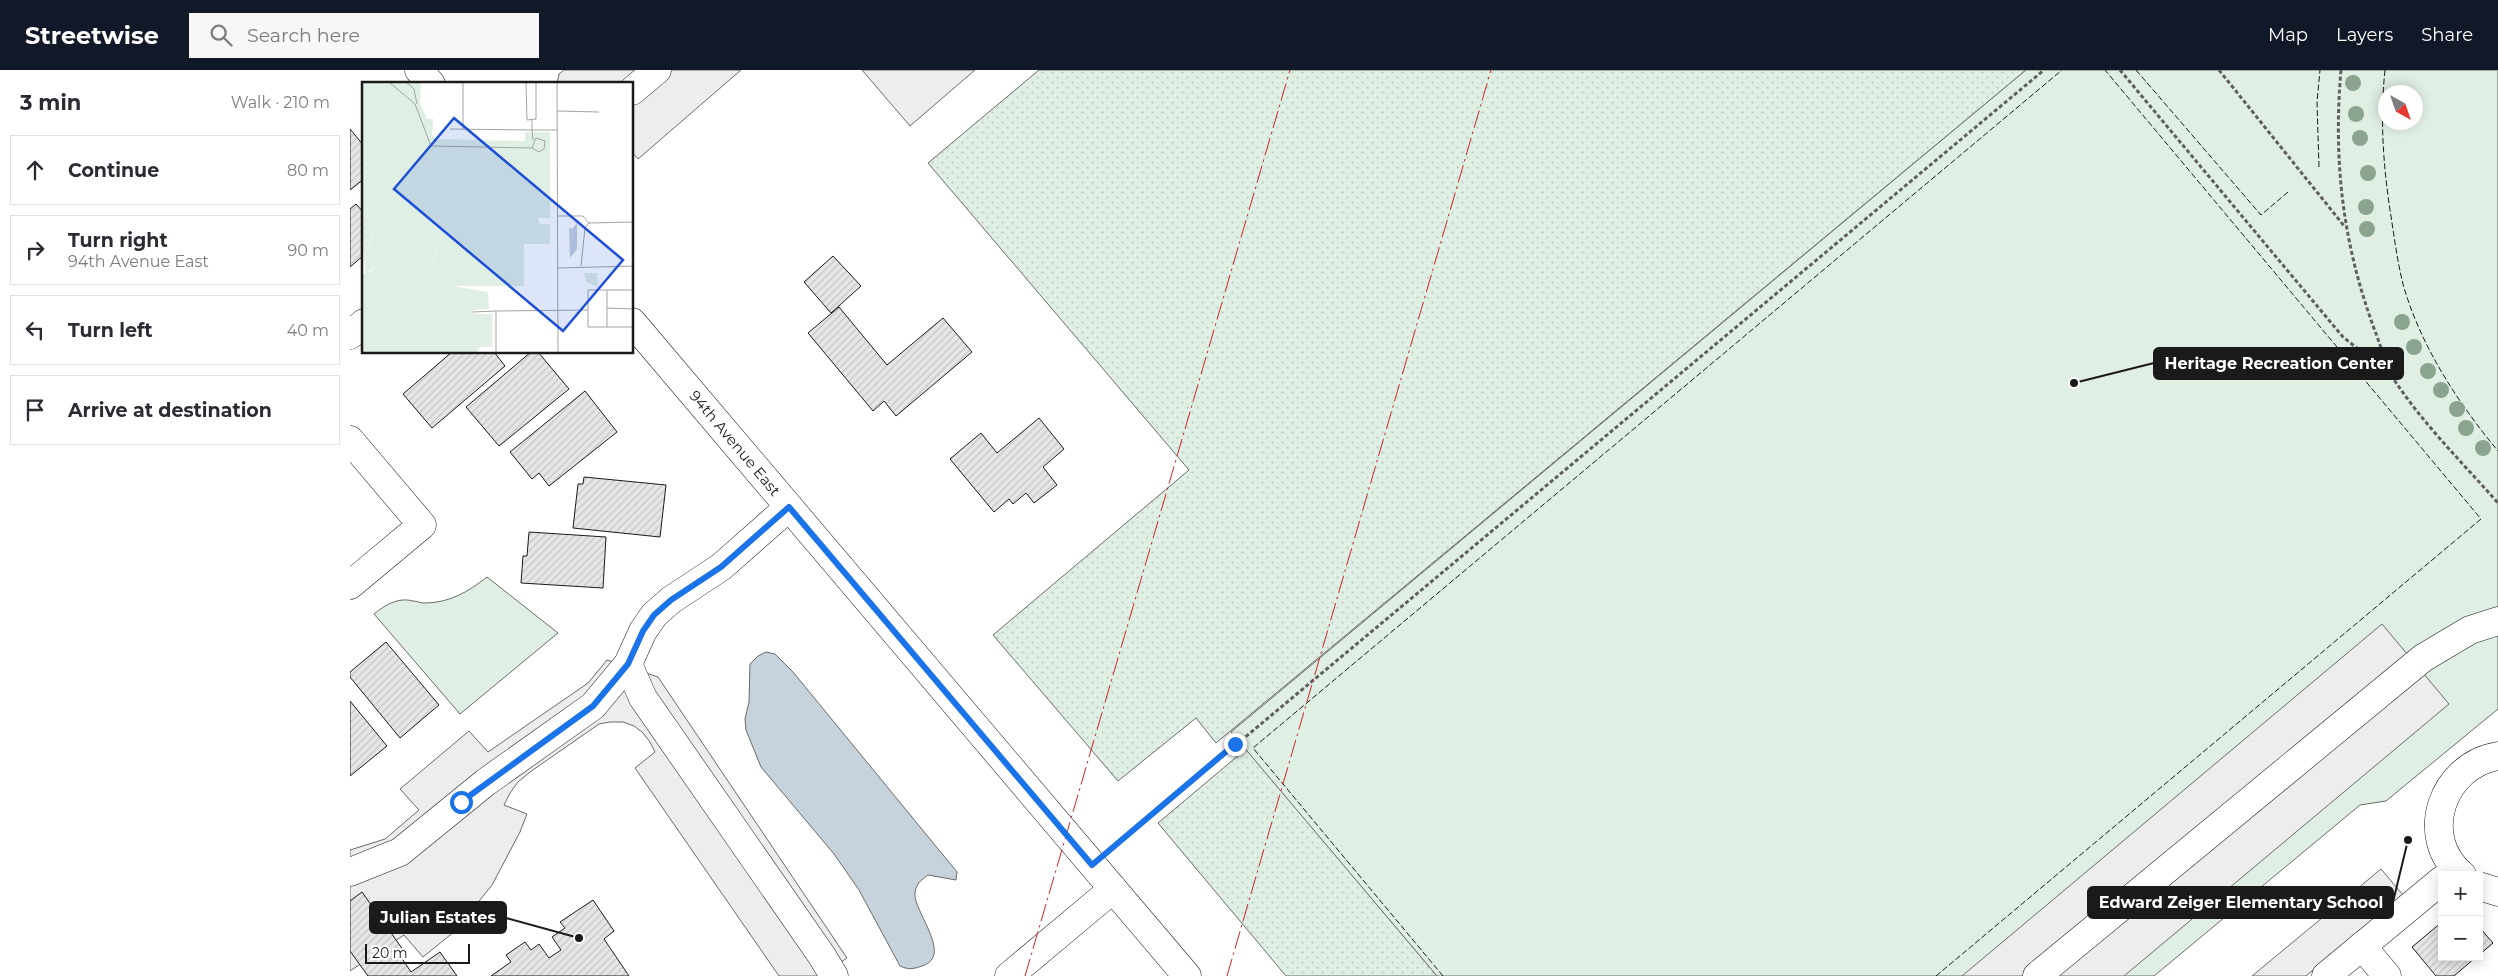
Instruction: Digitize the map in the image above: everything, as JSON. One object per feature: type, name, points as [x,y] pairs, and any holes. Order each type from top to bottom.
[{"type":"main road","points":[[419,70],[429,82]]},
{"type":"main road","points":[[634,89],[658,70]]},
{"type":"main road","name":"94th Avenue East","points":[[634,324],[1187,976]]},
{"type":"main road","points":[[350,335],[362,325]]},
{"type":"main road","points":[[350,440],[422,525],[350,585]]},
{"type":"main road","points":[[350,872],[400,852],[486,782],[593,706],[628,664],[643,631],[654,615],[671,600],[721,567],[789,507]]},
{"type":"main road","points":[[2037,976],[2422,658],[2470,630],[2498,621]]},
{"type":"main road","points":[[628,664],[643,698],[834,976]]},
{"type":"main road","points":[[2451,871],[2438,828],[2441,806],[2450,785],[2466,769],[2486,758],[2498,756]]},
{"type":"main road","points":[[2326,976],[2438,886]]},
{"type":"main road","points":[[2483,887],[2498,892]]},
{"type":"main road","points":[[1010,976],[1112,889]]},
{"type":"main road","points":[[2362,946],[2387,976]]},
{"type":"path","points":[[1092,865],[2044,70]]},
{"type":"path","points":[[2120,70],[2343,337],[2391,375]]},
{"type":"path","points":[[2219,70],[2345,227]]},
{"type":"path","points":[[2341,70],[2337,119],[2338,170],[2345,227],[2360,285],[2391,375],[2412,405],[2498,503]]},
{"type":"green space","points":[[1039,70],[2026,70],[1216,743],[1196,718],[1118,781],[993,635],[1189,470],[928,163]]},
{"type":"green space","points":[[2026,70],[2498,70],[2498,709],[2386,801],[2360,805],[2154,976],[1437,976],[1231,732]]},
{"type":"green space","points":[[487,577],[558,633],[460,714],[374,614],[387,605],[402,600],[424,603],[450,599],[465,592]]},
{"type":"green space","points":[[1246,749],[1437,976],[1286,976],[1158,823]]},
{"type":"shaded area","points":[[564,70],[741,70],[638,159],[634,154],[634,82],[557,82],[559,74]]},
{"type":"shaded area","points":[[862,70],[975,70],[910,126]]},
{"type":"shaded area","points":[[2382,624],[2449,704],[2124,976],[1962,976]]},
{"type":"shaded area","points":[[766,652],[775,654],[793,672],[957,872],[956,880],[928,875],[916,887],[916,901],[930,932],[934,953],[931,961],[922,966],[911,969],[900,966],[859,890],[834,854],[761,767],[746,730],[745,719],[749,702],[750,664],[758,656]]},
{"type":"shaded area","points":[[607,660],[658,677],[847,958],[821,976],[779,976],[635,768],[655,752],[650,742],[634,726],[623,722],[610,722],[599,724],[518,782],[504,805],[527,814],[520,832],[492,885],[455,931],[423,957],[404,935],[350,971],[350,850],[385,839],[419,810],[400,789],[469,731],[488,752],[588,683]]},
{"type":"shaded area","points":[[2381,869],[2403,895],[2306,976],[2252,976]]},
{"type":"building","points":[[350,129],[362,144],[362,181],[350,190]]},
{"type":"building","points":[[356,204],[362,211],[362,257],[350,267],[350,209]]},
{"type":"building","points":[[833,256],[861,286],[831,313],[804,282]]},
{"type":"building","points":[[839,307],[887,365],[943,318],[972,352],[896,416],[884,401],[873,411],[808,333]]},
{"type":"building","points":[[450,354],[496,354],[505,366],[432,428],[403,394]]},
{"type":"building","points":[[529,354],[540,354],[569,389],[499,446],[466,407]]},
{"type":"building","points":[[585,391],[617,432],[549,486],[539,473],[532,479],[510,452]]},
{"type":"building","points":[[1039,418],[1064,449],[1043,467],[1057,485],[1034,503],[1026,493],[1013,504],[1009,499],[994,512],[950,459],[981,433],[997,453]]},
{"type":"building","points":[[584,477],[666,485],[660,537],[573,528],[578,484],[583,484]]},
{"type":"building","points":[[529,532],[606,537],[603,588],[521,583],[523,556],[527,556]]},
{"type":"building","points":[[386,642],[439,705],[400,738],[350,677],[350,672]]},
{"type":"building","points":[[350,701],[387,746],[350,776]]},
{"type":"building","points":[[362,892],[406,954],[401,957],[411,972],[440,952],[457,976],[368,976],[350,951],[350,901]]},
{"type":"building","points":[[593,900],[614,931],[604,939],[629,976],[491,976],[511,962],[506,955],[525,942],[531,950],[539,944],[549,958],[561,950],[552,937],[565,928],[560,922]]},
{"type":"building","points":[[2438,925],[2438,961],[2471,961],[2454,976],[2436,976],[2412,947]]},
{"type":"building","points":[[2483,932],[2493,943],[2483,952]]},
{"type":"fence","points":[[1443,976],[1253,748],[2062,70]]},
{"type":"fence","points":[[1936,976],[2481,519],[2105,70]]},
{"type":"fence","points":[[2136,70],[2261,215],[2288,192]]},
{"type":"fence","points":[[2319,167],[2317,102],[2320,70]]},
{"type":"fence","points":[[2385,70],[2383,105],[2384,157],[2397,257],[2403,284],[2410,307],[2430,351],[2455,393],[2498,451]]},
{"type":"power","points":[[1025,976],[1290,70]]},
{"type":"power","points":[[1227,976],[1491,70]]},
{"type":"place","name":"Heritage Recreation Center","points":[[2074,383]]},
{"type":"place","name":"Edward Zeiger Elementary School","points":[[2408,840]]},
{"type":"place","name":"Julian Estates","points":[[579,938]]},
{"type":"route","points":[[461,802],[593,706],[628,664],[643,631],[654,615],[671,600],[721,567],[789,507],[1092,865],[1235,744]]}]
